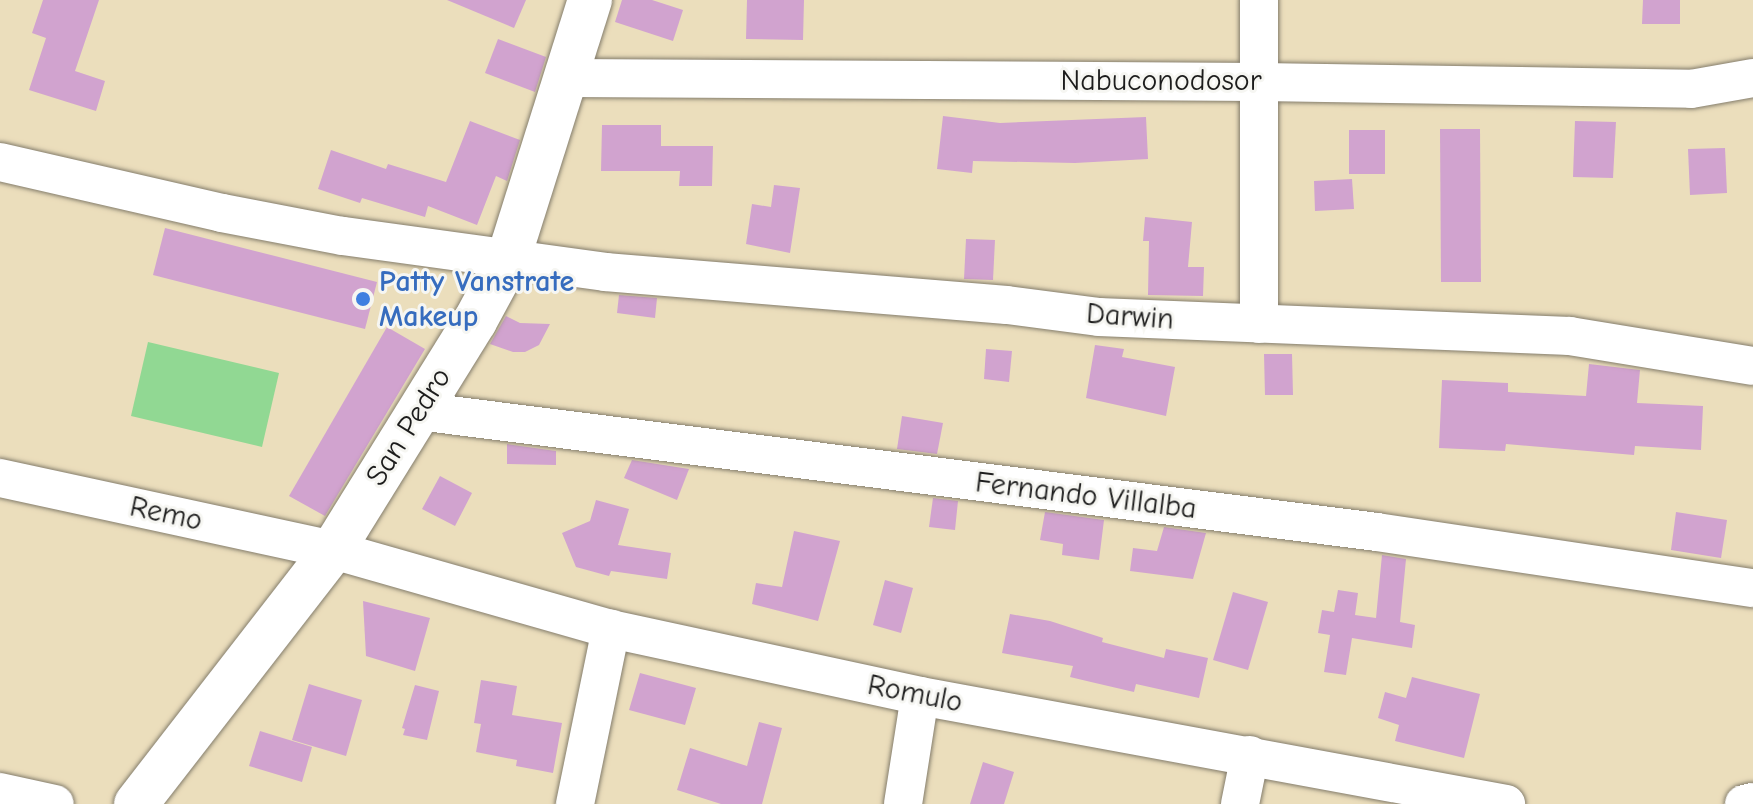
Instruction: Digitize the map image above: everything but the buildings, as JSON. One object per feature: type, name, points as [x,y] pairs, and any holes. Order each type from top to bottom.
[{"type":"main road","name":"San Pedro","points":[[136,804],[333,550],[475,321],[508,260],[590,0]]},
{"type":"street","points":[[1259,0],[1259,324]]},
{"type":"street","name":"Nabuconodosor","points":[[567,78],[1260,82],[1691,89],[1753,78]]},
{"type":"street","name":"Darwin","points":[[0,162],[222,213],[508,260],[605,272],[1007,305],[1099,317],[1570,336],[1753,366]]},
{"type":"street","name":"Fernando Villalba","points":[[418,411],[1377,532],[1753,588]]},
{"type":"street","name":"Remo","points":[[0,478],[333,550]]},
{"type":"street","name":"Romulo","points":[[333,550],[611,629],[920,696],[1506,804]]},
{"type":"street","points":[[575,804],[611,629]]},
{"type":"street","points":[[903,804],[920,696]]},
{"type":"street","points":[[1240,804],[1250,755]]},
{"type":"street","points":[[0,792],[55,804]]},
{"type":"street","points":[[1744,804],[1753,802]]},
{"type":"green space","points":[[148,342],[279,373],[262,447],[131,416]]},
{"type":"place","name":"Patty Vanstrate Makeup","points":[[363,299]]}]
